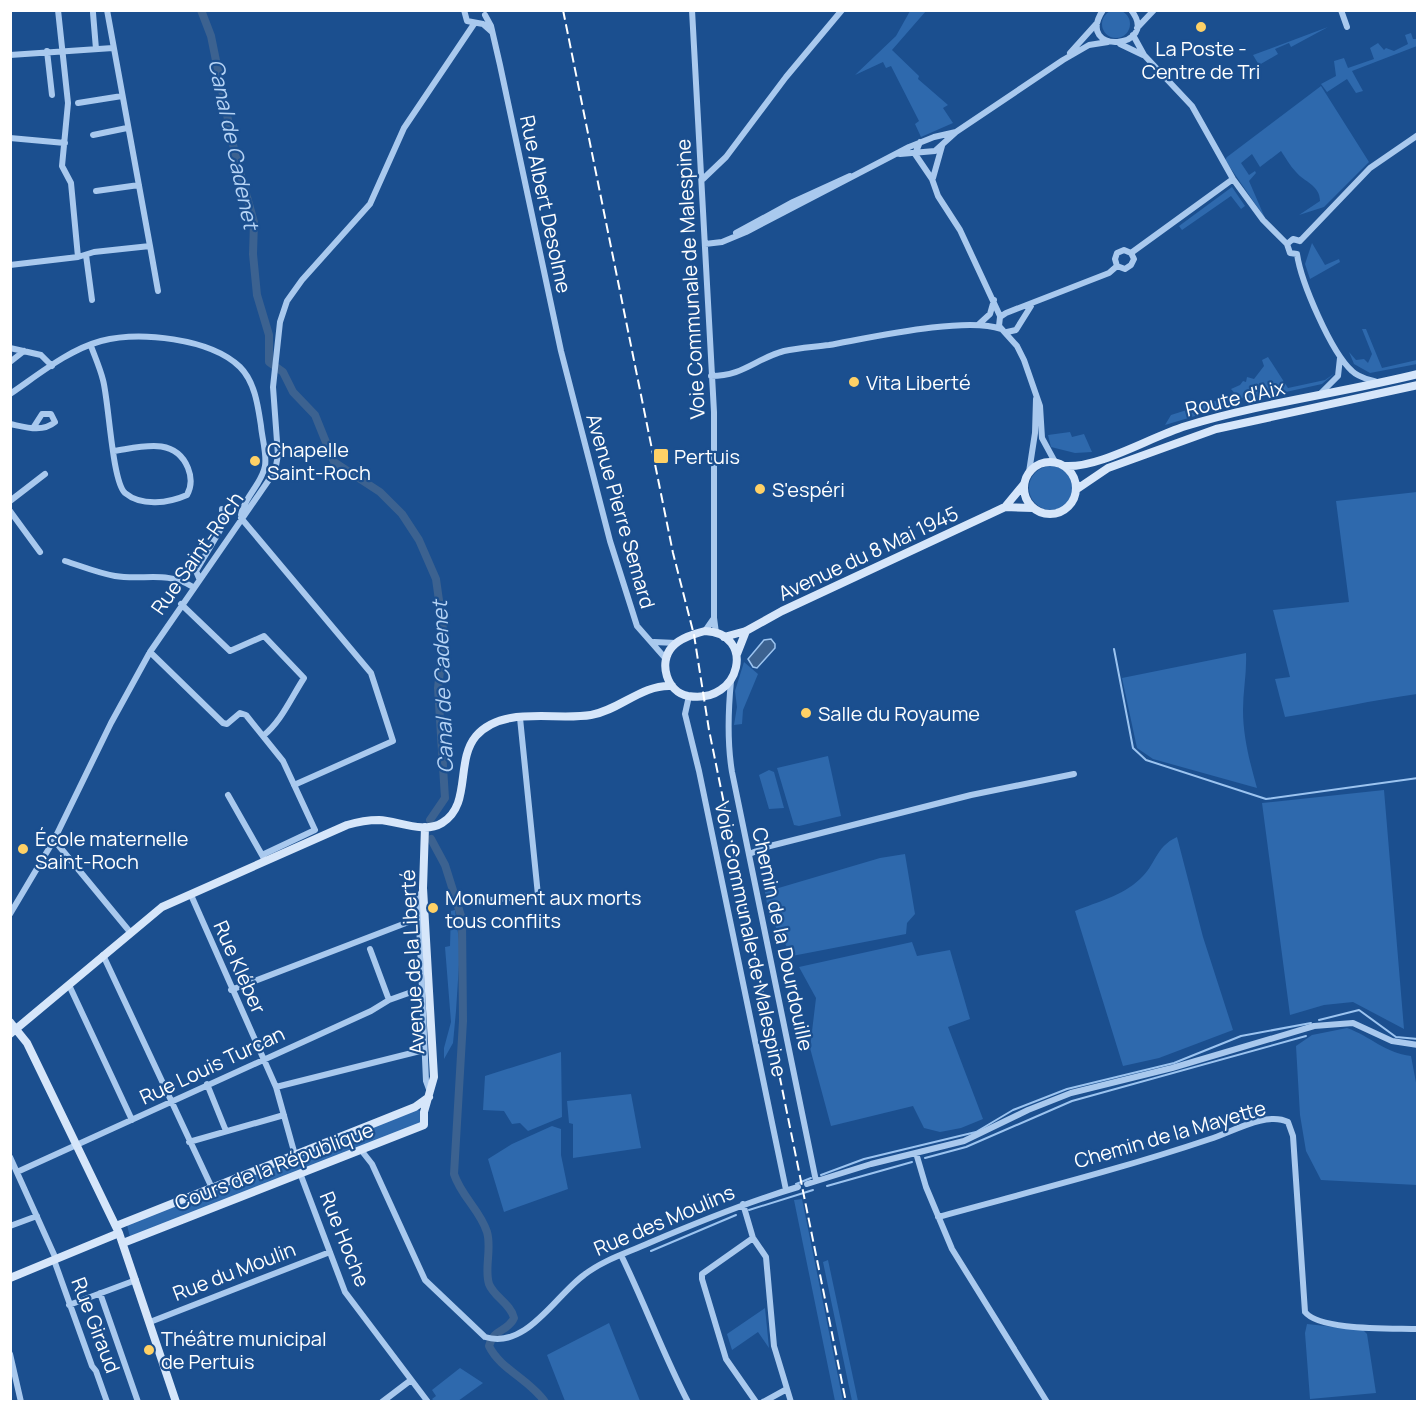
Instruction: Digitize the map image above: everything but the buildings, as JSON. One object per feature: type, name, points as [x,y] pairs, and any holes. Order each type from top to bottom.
[{"type":"main road","name":"Route d'Aix","points":[[1065,466],[1091,464],[1148,439],[1221,416],[1418,374]]},
{"type":"main road","name":"Route d'Aix","points":[[1077,489],[1108,468],[1207,432],[1418,385]]},
{"type":"main road","points":[[1054,462],[1065,466],[1076,480],[1077,489],[1071,505],[1061,513],[1049,515],[1033,508],[1024,493],[1024,484],[1029,472],[1041,464],[1054,462]]},
{"type":"main road","name":"Avenue du 8 Mai 1945","points":[[720,635],[746,631],[782,611],[1005,507],[1024,484]]},
{"type":"main road","name":"Avenue du 8 Mai 1945","points":[[1005,507],[1033,508]]},
{"type":"main road","points":[[652,687],[677,642],[705,631],[720,635],[737,654]]},
{"type":"main road","points":[[176,1401],[118,1230],[76,1144],[13,1028],[69,985],[162,907],[191,895],[263,858],[336,828],[357,823],[380,820],[425,827],[438,825],[453,812],[460,794],[465,757],[476,737],[494,723],[520,718],[596,714],[652,687],[672,686],[689,696],[718,692],[731,681],[736,669],[737,654],[746,631]]},
{"type":"main road","points":[[666,662],[672,686]]},
{"type":"main road","name":"Avenue de la Liberté","points":[[425,827],[423,888],[433,1047],[431,1094]]},
{"type":"main road","name":"Cours de la République","points":[[10,1278],[55,1260],[212,1188],[415,1107],[431,1094]]},
{"type":"main road","name":"Cours de la République","points":[[123,1243],[422,1127],[425,1123],[424,1112],[431,1094]]},
{"type":"main road","points":[[415,1107],[424,1112]]},
{"type":"street","points":[[58,10],[68,103],[62,166],[71,183],[78,256]]},
{"type":"street","points":[[107,10],[158,291]]},
{"type":"street","points":[[464,10],[467,21],[492,32]]},
{"type":"street","name":"Voie Communale de Malespine","points":[[692,10],[703,179],[711,376],[714,618],[720,635]]},
{"type":"street","points":[[703,179],[726,158],[786,77],[842,10]]},
{"type":"street","points":[[1131,10],[1137,21],[1135,32],[1144,55],[1192,106],[1233,179],[1270,229],[1287,244],[1290,253],[1298,254]]},
{"type":"street","points":[[1119,44],[1135,32],[1154,10]]},
{"type":"street","points":[[1341,10],[1347,27]]},
{"type":"street","name":"Rue Saint-Roch","points":[[10,914],[54,840],[102,741],[150,652],[278,464],[272,398],[280,322],[287,301],[302,280],[370,204],[404,128],[485,12]]},
{"type":"street","name":"Rue Albert Desolme","points":[[485,12],[492,32],[568,383]]},
{"type":"street","points":[[93,13],[96,49]]},
{"type":"street","points":[[1099,15],[1098,31],[1108,42]]},
{"type":"street","points":[[1063,60],[1099,15]]},
{"type":"street","points":[[896,155],[934,151],[956,132],[1089,45],[1108,42],[1119,44],[1144,55]]},
{"type":"street","points":[[10,55],[113,48]]},
{"type":"street","points":[[47,51],[52,95]]},
{"type":"street","points":[[78,104],[122,96]]},
{"type":"street","points":[[93,135],[127,128]]},
{"type":"street","points":[[705,244],[731,237],[920,142],[956,132]]},
{"type":"street","points":[[1300,241],[1370,168],[1418,135]]},
{"type":"street","points":[[10,138],[65,143]]},
{"type":"street","points":[[928,139],[934,151],[935,164]]},
{"type":"street","points":[[915,154],[920,142]]},
{"type":"street","points":[[932,179],[942,146]]},
{"type":"street","points":[[915,154],[932,179],[938,196],[960,230],[995,302],[1004,315],[1004,331],[1017,346],[1036,395],[1040,406],[1042,438],[1054,462]]},
{"type":"street","points":[[1131,253],[1233,179]]},
{"type":"street","points":[[96,191],[139,184]]},
{"type":"street","points":[[1287,244],[1293,239],[1300,241]]},
{"type":"street","points":[[1300,241],[1302,248],[1298,254],[1304,280],[1342,362],[1338,376],[1316,397]]},
{"type":"street","points":[[10,265],[150,246]]},
{"type":"street","points":[[1124,250],[1131,253],[1134,259],[1131,265],[1125,269],[1117,266],[1115,260],[1117,253],[1124,250]]},
{"type":"street","points":[[87,255],[92,300]]},
{"type":"street","points":[[711,376],[733,375],[784,351],[917,330],[977,325],[1109,273],[1117,266]]},
{"type":"street","points":[[977,325],[990,314],[995,302]]},
{"type":"street","points":[[977,325],[1004,331],[1017,326],[1033,304]]},
{"type":"street","points":[[1004,315],[1018,317],[1017,346]]},
{"type":"street","points":[[10,394],[52,366],[101,341],[146,335],[193,343],[229,359],[241,368],[257,398],[265,465],[241,512],[241,518],[371,673],[393,741],[294,785]]},
{"type":"street","points":[[91,346],[104,381],[114,451],[119,485],[133,498],[162,502],[187,495],[190,490],[190,474],[186,461],[173,448],[153,446],[114,451]]},
{"type":"street","points":[[10,348],[41,356],[52,366]]},
{"type":"street","points":[[10,362],[24,351]]},
{"type":"street","points":[[1339,354],[1357,375],[1381,383]]},
{"type":"street","name":"Avenue Pierre Semard","points":[[568,383],[632,615],[637,626],[653,642],[666,662]]},
{"type":"street","points":[[1029,472],[1035,433],[1036,395]]},
{"type":"street","points":[[10,424],[33,428]]},
{"type":"street","points":[[10,501],[45,474]]},
{"type":"street","points":[[199,578],[196,571],[222,527],[222,509]]},
{"type":"street","points":[[10,511],[40,552]]},
{"type":"street","points":[[65,561],[116,577],[150,575],[174,578],[193,587]]},
{"type":"street","points":[[181,604],[230,651],[264,636],[304,678],[280,715],[277,725],[263,736]]},
{"type":"street","points":[[705,631],[714,618]]},
{"type":"street","points":[[653,642],[677,642]]},
{"type":"street","points":[[150,652],[223,723],[227,724],[244,713],[283,761],[315,831],[263,858],[228,795]]},
{"type":"street","name":"Chemin de la Dourdouille","points":[[731,681],[727,731],[729,752],[816,1181]]},
{"type":"street","points":[[718,692],[731,703]]},
{"type":"street","name":"Voie Communale de Malespine","points":[[689,696],[684,714],[699,771],[786,1190]]},
{"type":"street","points":[[473,902],[538,895],[520,718]]},
{"type":"street","points":[[749,854],[770,846],[877,821],[971,795],[1074,774]]},
{"type":"street","points":[[54,840],[130,932]]},
{"type":"street","points":[[423,888],[418,899],[420,989],[423,1050],[427,1088],[431,1094]]},
{"type":"street","name":"Rue Kléber","points":[[191,895],[231,990],[276,1087],[295,1155]]},
{"type":"street","points":[[231,990],[419,918]]},
{"type":"street","points":[[370,949],[389,1000]]},
{"type":"street","points":[[103,955],[212,1188]]},
{"type":"street","points":[[69,985],[132,1120]]},
{"type":"street","name":"Rue Louis Turcan","points":[[17,1172],[371,1011],[389,1000],[420,989]]},
{"type":"street","points":[[807,1184],[964,1141],[1028,1110],[1071,1093],[1149,1074],[1314,1026],[1353,1023],[1392,1041],[1418,1045]]},
{"type":"street","points":[[276,1087],[423,1050]]},
{"type":"street","points":[[207,1084],[226,1131]]},
{"type":"street","points":[[189,1142],[284,1115]]},
{"type":"street","name":"Chemin de la Mayette","points":[[938,1217],[1208,1140],[1259,1122],[1283,1119],[1288,1122],[1293,1136],[1305,1312],[1317,1321],[1333,1324],[1418,1329]]},
{"type":"street","name":"Rue des Moulins","points":[[361,1150],[372,1164],[424,1280],[485,1337],[496,1341],[510,1339],[530,1326],[579,1278],[594,1267],[742,1204],[798,1186]]},
{"type":"street","points":[[916,1153],[938,1217],[952,1249],[1047,1401]]},
{"type":"street","name":"Rue Giraud","points":[[10,1157],[55,1260],[69,1305],[107,1401]]},
{"type":"street","name":"Rue Hoche","points":[[300,1173],[345,1292],[428,1401]]},
{"type":"street","points":[[742,1204],[753,1238],[766,1257],[774,1346],[791,1401]]},
{"type":"street","points":[[10,1226],[37,1216]]},
{"type":"street","points":[[753,1238],[702,1274],[702,1278],[726,1359],[756,1401]]},
{"type":"street","name":"Rue du Moulin","points":[[150,1322],[330,1252]]},
{"type":"street","points":[[621,1256],[652,1320],[673,1375],[688,1401]]},
{"type":"street","points":[[69,1305],[136,1280]]},
{"type":"street","points":[[100,1293],[138,1401]]},
{"type":"street","points":[[10,1354],[21,1401]]},
{"type":"street","points":[[382,1401],[411,1380]]},
{"type":"street","points":[[763,1401],[787,1389]]},
{"type":"shaded area","points":[[1116,10],[1126,14],[1130,24],[1126,34],[1116,38],[1106,34],[1102,24],[1106,14]]},
{"type":"shaded area","points":[[910,11],[926,11],[892,50],[919,76],[918,79],[948,105],[943,108],[953,123],[921,137],[915,124],[919,121],[891,66],[886,68],[883,62],[855,75],[896,36]]},
{"type":"shaded area","points":[[1328,27],[1291,47],[1289,43],[1275,49],[1278,54],[1259,65],[1253,55]]},
{"type":"shaded area","points":[[1411,33],[1413,39],[1417,39],[1417,46],[1352,71],[1363,91],[1356,93],[1347,79],[1327,92],[1321,84],[1336,76],[1334,61],[1344,58],[1348,68],[1374,59],[1370,48],[1378,43],[1384,50],[1386,48],[1394,51],[1408,44],[1405,35]]},
{"type":"shaded area","points":[[1321,86],[1369,162],[1324,207],[1299,215],[1320,201],[1315,187],[1294,170],[1281,151],[1260,167],[1252,154],[1241,163],[1249,175],[1255,171],[1256,173],[1249,181],[1265,218],[1225,160]]},
{"type":"shaded area","points":[[1232,187],[1245,206],[1241,209],[1231,196],[1182,230],[1179,226]]},
{"type":"shaded area","points":[[1312,243],[1325,265],[1339,259],[1340,262],[1310,279],[1305,264]]},
{"type":"shaded area","points":[[1362,329],[1366,329],[1382,368],[1417,360],[1417,364],[1370,373],[1354,364],[1349,352],[1356,360],[1364,359],[1368,363],[1372,354]]},
{"type":"shaded area","points":[[1268,357],[1288,388],[1325,380],[1335,373],[1322,384],[1250,400],[1238,397],[1231,389],[1243,381],[1246,382],[1247,377],[1254,379],[1264,366],[1262,360]]},
{"type":"shaded area","points":[[1232,399],[1235,404],[1165,425],[1171,415],[1215,401]]},
{"type":"shaded area","points":[[1070,432],[1072,437],[1084,434],[1092,452],[1075,453],[1051,447],[1048,435]]},
{"type":"shaded area","points":[[1051,466],[1066,473],[1073,488],[1066,503],[1051,510],[1036,503],[1029,488],[1036,473]]},
{"type":"shaded area","points":[[1417,492],[1417,694],[1285,717],[1275,679],[1290,677],[1273,610],[1349,602],[1336,501]]},
{"type":"shaded area","points":[[771,639],[775,648],[757,668],[753,667],[748,659],[764,640]]},
{"type":"shaded area","points":[[1246,653],[1243,720],[1247,750],[1257,788],[1153,759],[1137,748],[1122,678]]},
{"type":"shaded area","points":[[744,662],[758,674],[743,710],[742,724],[734,725],[737,707],[735,691]]},
{"type":"shaded area","points":[[828,756],[841,816],[799,826],[794,825],[777,768]]},
{"type":"shaded area","points":[[769,770],[774,772],[784,808],[769,809],[759,775]]},
{"type":"shaded area","points":[[1384,790],[1404,1029],[1353,1002],[1324,1005],[1290,1015],[1262,803]]},
{"type":"shaded area","points":[[1177,837],[1203,937],[1233,1030],[1159,1058],[1123,1066],[1075,911],[1109,898],[1133,885],[1145,874],[1164,846]]},
{"type":"shaded area","points":[[905,854],[915,914],[907,923],[906,934],[792,956],[769,915],[765,892],[880,858]]},
{"type":"shaded area","points":[[455,910],[460,949],[456,1011],[453,1043],[444,1059],[444,1048],[451,1022],[445,947],[450,946],[451,911]]},
{"type":"shaded area","points":[[912,942],[917,956],[950,950],[970,1019],[948,1027],[983,1119],[961,1128],[940,1132],[924,1128],[913,1106],[831,1126],[810,1048],[816,998],[799,967]]},
{"type":"shaded area","points":[[1347,1028],[1385,1048],[1411,1056],[1417,1088],[1417,1185],[1321,1180],[1306,1151],[1300,1115],[1296,1046],[1312,1035]]},
{"type":"shaded area","points":[[561,1052],[562,1117],[528,1131],[520,1123],[512,1124],[504,1111],[483,1110],[485,1076]]},
{"type":"shaded area","points":[[631,1094],[641,1148],[573,1158],[573,1124],[569,1123],[567,1101]]},
{"type":"shaded area","points":[[416,1109],[420,1111],[422,1123],[130,1237],[127,1225]]},
{"type":"shaded area","points":[[552,1126],[561,1129],[561,1155],[568,1189],[504,1212],[488,1159],[512,1144]]},
{"type":"shaded area","points":[[802,1199],[843,1401],[835,1401],[794,1200]]},
{"type":"shaded area","points":[[828,1260],[858,1401],[852,1401],[823,1262]]},
{"type":"shaded area","points":[[765,1308],[769,1348],[758,1332],[732,1350],[727,1334]]},
{"type":"shaded area","points":[[609,1323],[640,1401],[565,1401],[547,1355]]},
{"type":"shaded area","points":[[1307,1324],[1363,1330],[1367,1334],[1376,1393],[1310,1399],[1305,1333]]},
{"type":"shaded area","points":[[460,1368],[483,1383],[458,1401],[434,1401],[432,1399],[436,1396],[432,1390]]},
{"type":"waterway","name":"Canal de Cadenet","points":[[201,10],[211,36],[235,154],[254,222],[253,254],[257,295],[269,335],[269,362],[283,372],[293,392],[315,415],[334,462],[380,492],[402,514],[419,540],[436,579],[444,636],[438,688],[445,798],[430,820]]},
{"type":"waterway","points":[[1114,649],[1133,748],[1146,760],[1266,799],[1418,778]]},
{"type":"waterway","name":"Canal de Cadenet","points":[[431,839],[445,865],[462,919],[463,1021],[454,1174],[487,1232],[489,1245],[487,1272],[491,1289],[510,1309],[514,1318],[508,1326],[494,1336],[489,1346],[500,1361],[539,1394],[545,1402]]},
{"type":"waterway","points":[[1319,1020],[1359,1010],[1396,1037],[1418,1039]]},
{"type":"waterway","points":[[821,1175],[864,1159],[976,1132],[1013,1110],[1067,1089],[1174,1063],[1241,1036],[1311,1023]]},
{"type":"waterway","points":[[925,1158],[966,1147],[1072,1101],[1306,1036]]},
{"type":"waterway","points":[[827,1186],[912,1162]]},
{"type":"waterway","points":[[796,1184],[811,1178]]},
{"type":"waterway","points":[[749,1210],[813,1190]]},
{"type":"waterway","points":[[651,1251],[736,1215]]},
{"type":"railway","points":[[563,10],[673,553],[694,635],[709,730],[846,1402]]},
{"type":"place","name":"La Poste - Centre de Tri","points":[[1201,27]]},
{"type":"place","name":"Vita Liberté","points":[[854,382]]},
{"type":"place","name":"Pertuis","points":[[661,456]]},
{"type":"place","name":"Chapelle Saint-Roch","points":[[255,461]]},
{"type":"place","name":"S'espéri","points":[[760,489]]},
{"type":"place","name":"Salle du Royaume","points":[[806,713]]},
{"type":"place","name":"École maternelle Saint-Roch","points":[[23,849]]},
{"type":"place","name":"Monument aux morts tous conflits","points":[[433,908]]},
{"type":"place","name":"Théâtre municipal de Pertuis","points":[[149,1350]]}]
